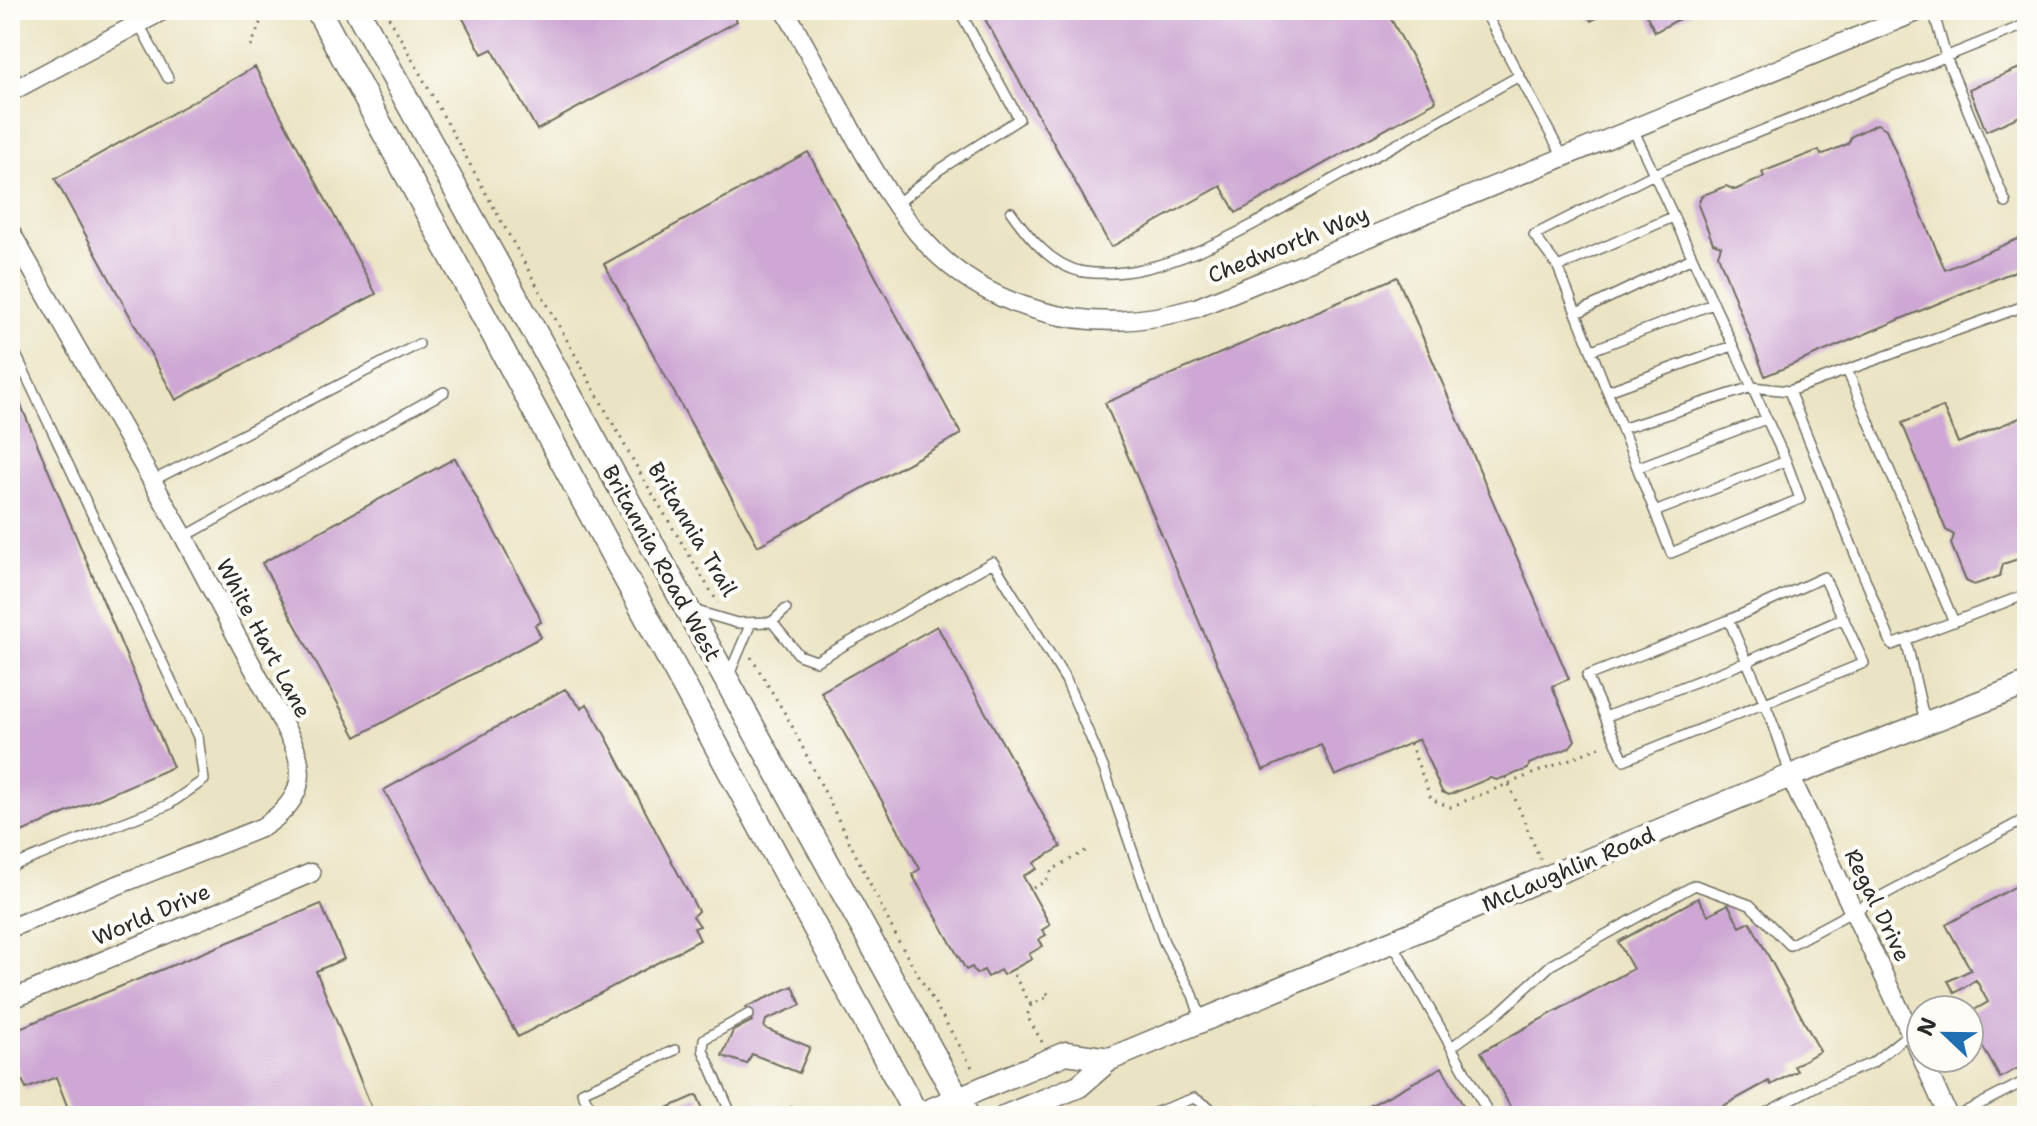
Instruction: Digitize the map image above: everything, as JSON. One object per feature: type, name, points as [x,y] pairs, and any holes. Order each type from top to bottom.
[{"type":"main road","name":"Britannia Road West","points":[[318,10],[917,1116]]},
{"type":"main road","name":"Britannia Road West","points":[[357,10],[962,1107]]},
{"type":"street","points":[[10,92],[164,10]]},
{"type":"street","name":"Chedworth Way","points":[[785,10],[894,206],[939,257],[991,293],[1017,305],[1069,319],[1120,322],[1196,308],[1922,10]]},
{"type":"street","name":"White Hart Lane","points":[[10,231],[184,537],[297,752],[300,776],[295,794],[284,813],[263,827],[10,928]]},
{"type":"street","name":"McLaughlin Road","points":[[1006,1116],[1079,1086],[1110,1059],[1790,776],[2027,684]]},
{"type":"street","name":"Regal Drive","points":[[1790,776],[1905,1019]]},
{"type":"street","name":"World Drive","points":[[10,1000],[311,873]]},
{"type":"street","name":"McLaughlin Road","points":[[917,1116],[962,1107],[1066,1053],[1110,1059]]},
{"type":"street","name":"Regal Drive","points":[[1930,1074],[1948,1116]]},
{"type":"lane","points":[[894,206],[939,170],[1019,119],[959,10]]},
{"type":"lane","points":[[1484,10],[1563,157]]},
{"type":"lane","points":[[1933,10],[1946,57],[2006,203]]},
{"type":"lane","points":[[139,24],[168,78]]},
{"type":"lane","points":[[1633,129],[1654,174],[1732,346],[1786,461],[1800,499],[1671,553],[1657,511],[1558,267],[1534,235],[1654,174],[2027,24]]},
{"type":"lane","points":[[1011,212],[1027,235],[1065,264],[1082,272],[1132,270],[1183,256],[1236,232],[1519,76]]},
{"type":"lane","points":[[1558,267],[1673,217]]},
{"type":"lane","points":[[1577,313],[1692,258]]},
{"type":"lane","points":[[1592,350],[1713,304]]},
{"type":"lane","points":[[1624,428],[1752,387],[1789,391],[2027,305]]},
{"type":"lane","points":[[10,342],[198,737],[204,780],[168,805],[10,867]]},
{"type":"lane","points":[[152,481],[419,344]]},
{"type":"lane","points":[[1608,391],[1732,346]]},
{"type":"lane","points":[[1847,370],[1954,622]]},
{"type":"lane","points":[[1789,391],[1892,645],[2027,594]]},
{"type":"lane","points":[[184,537],[444,392]]},
{"type":"lane","points":[[1639,467],[1766,419]]},
{"type":"lane","points":[[1657,511],[1786,461]]},
{"type":"lane","points":[[772,622],[799,655],[816,661],[993,562],[1066,680],[1104,769],[1164,942],[1193,995],[1202,1022]]},
{"type":"lane","points":[[1824,577],[1844,618],[1864,663],[1624,760],[1587,676],[1729,620],[1824,577]]},
{"type":"lane","points":[[686,607],[730,622],[751,623],[772,622],[786,609]]},
{"type":"lane","points":[[1605,717],[1746,662],[1844,618]]},
{"type":"lane","points":[[1729,620],[1764,702],[1790,776]]},
{"type":"lane","points":[[727,682],[751,623]]},
{"type":"lane","points":[[1906,640],[1925,725]]},
{"type":"lane","points":[[1453,1046],[1501,1011],[1551,965],[1695,885],[1750,905],[1790,945],[2027,818]]},
{"type":"lane","points":[[1392,942],[1490,1116]]},
{"type":"lane","points":[[732,1116],[703,1050],[704,1039],[749,1014]]},
{"type":"lane","points":[[1760,1116],[1831,1078],[1872,1063],[1905,1037]]},
{"type":"lane","points":[[595,1116],[582,1092],[675,1050]]},
{"type":"lane","points":[[1957,1116],[2027,1080]]},
{"type":"lane","points":[[1146,1116],[1194,1098],[1209,1107],[1213,1116]]},
{"type":"lane","points":[[783,1116],[792,1112],[793,1116]]},
{"type":"path","points":[[251,47],[265,10]]},
{"type":"path","name":"Britannia Trail","points":[[385,10],[644,480],[730,622]]},
{"type":"path","points":[[742,642],[790,722],[899,942],[971,1065]]},
{"type":"path","points":[[1410,743],[1431,799],[1450,807],[1616,741]]},
{"type":"path","points":[[1506,777],[1548,877]]},
{"type":"path","points":[[1033,888],[1046,881],[1052,870],[1087,850]]},
{"type":"path","points":[[1014,975],[1031,1005]]},
{"type":"path","points":[[1045,990],[1049,996],[1031,1005],[1027,1016],[1051,1060]]},
{"type":"building","points":[[731,10],[737,21],[537,130],[492,49],[482,54],[459,11]]},
{"type":"building","points":[[980,10],[1386,10],[1436,101],[1236,213],[1221,186],[1111,247]]},
{"type":"building","points":[[1585,10],[1612,10],[1591,21]]},
{"type":"building","points":[[1644,10],[1696,10],[1655,32]]},
{"type":"building","points":[[2027,65],[2027,127],[2022,115],[1986,131],[1969,89]]},
{"type":"building","points":[[255,67],[376,294],[176,400],[55,179]]},
{"type":"building","points":[[1877,124],[1886,129],[1945,270],[2027,235],[2027,266],[1765,376],[1718,255],[1721,246],[1713,243],[1698,205],[1701,196],[1726,186],[1735,190],[1764,177],[1762,172],[1819,150],[1821,155],[1848,144],[1852,136]]},
{"type":"building","points":[[808,152],[961,434],[758,546],[604,264]]},
{"type":"building","points":[[1397,277],[1569,679],[1552,686],[1575,740],[1569,748],[1529,764],[1528,769],[1497,780],[1490,778],[1449,795],[1442,792],[1419,739],[1335,776],[1321,745],[1263,770],[1105,403]]},
{"type":"building","points":[[10,379],[173,767],[10,837]]},
{"type":"building","points":[[1943,407],[1958,443],[2027,415],[2027,556],[2003,564],[2000,576],[1974,585],[1966,581],[1951,544],[1954,535],[1946,530],[1902,423]]},
{"type":"building","points":[[455,458],[537,611],[541,622],[535,625],[541,637],[356,737],[262,563]]},
{"type":"building","points":[[937,626],[1061,847],[1034,863],[1037,869],[1023,876],[1050,925],[1042,930],[1046,935],[1039,939],[1043,946],[1029,954],[1032,959],[1003,975],[1000,970],[988,977],[984,970],[976,974],[972,967],[966,970],[912,874],[920,869],[821,692]]},
{"type":"building","points":[[565,689],[581,708],[587,704],[604,733],[698,911],[693,916],[700,926],[694,928],[700,940],[518,1037],[384,790]]},
{"type":"building","points":[[2027,880],[2027,1063],[2000,1078],[1985,1051],[1985,1004],[1988,1002],[1985,994],[1976,980],[1955,993],[1948,981],[1971,970],[1946,925]]},
{"type":"building","points":[[1698,898],[1708,915],[1728,904],[1740,927],[1750,922],[1820,1051],[1794,1066],[1797,1071],[1771,1085],[1769,1081],[1705,1116],[1515,1116],[1481,1052],[1633,969],[1618,942]]},
{"type":"building","points":[[321,904],[344,959],[316,971],[375,1116],[71,1116],[56,1077],[26,1089],[10,1049],[10,1032]]},
{"type":"building","points":[[793,986],[801,1005],[766,1020],[764,1028],[810,1047],[799,1073],[752,1054],[747,1064],[722,1056],[733,1031],[752,1021],[746,1007]]},
{"type":"building","points":[[1442,1067],[1469,1116],[1351,1116]]},
{"type":"building","points":[[697,1095],[706,1116],[649,1116]]},
{"type":"building","points":[[1314,1108],[1318,1116],[1299,1116]]}]
